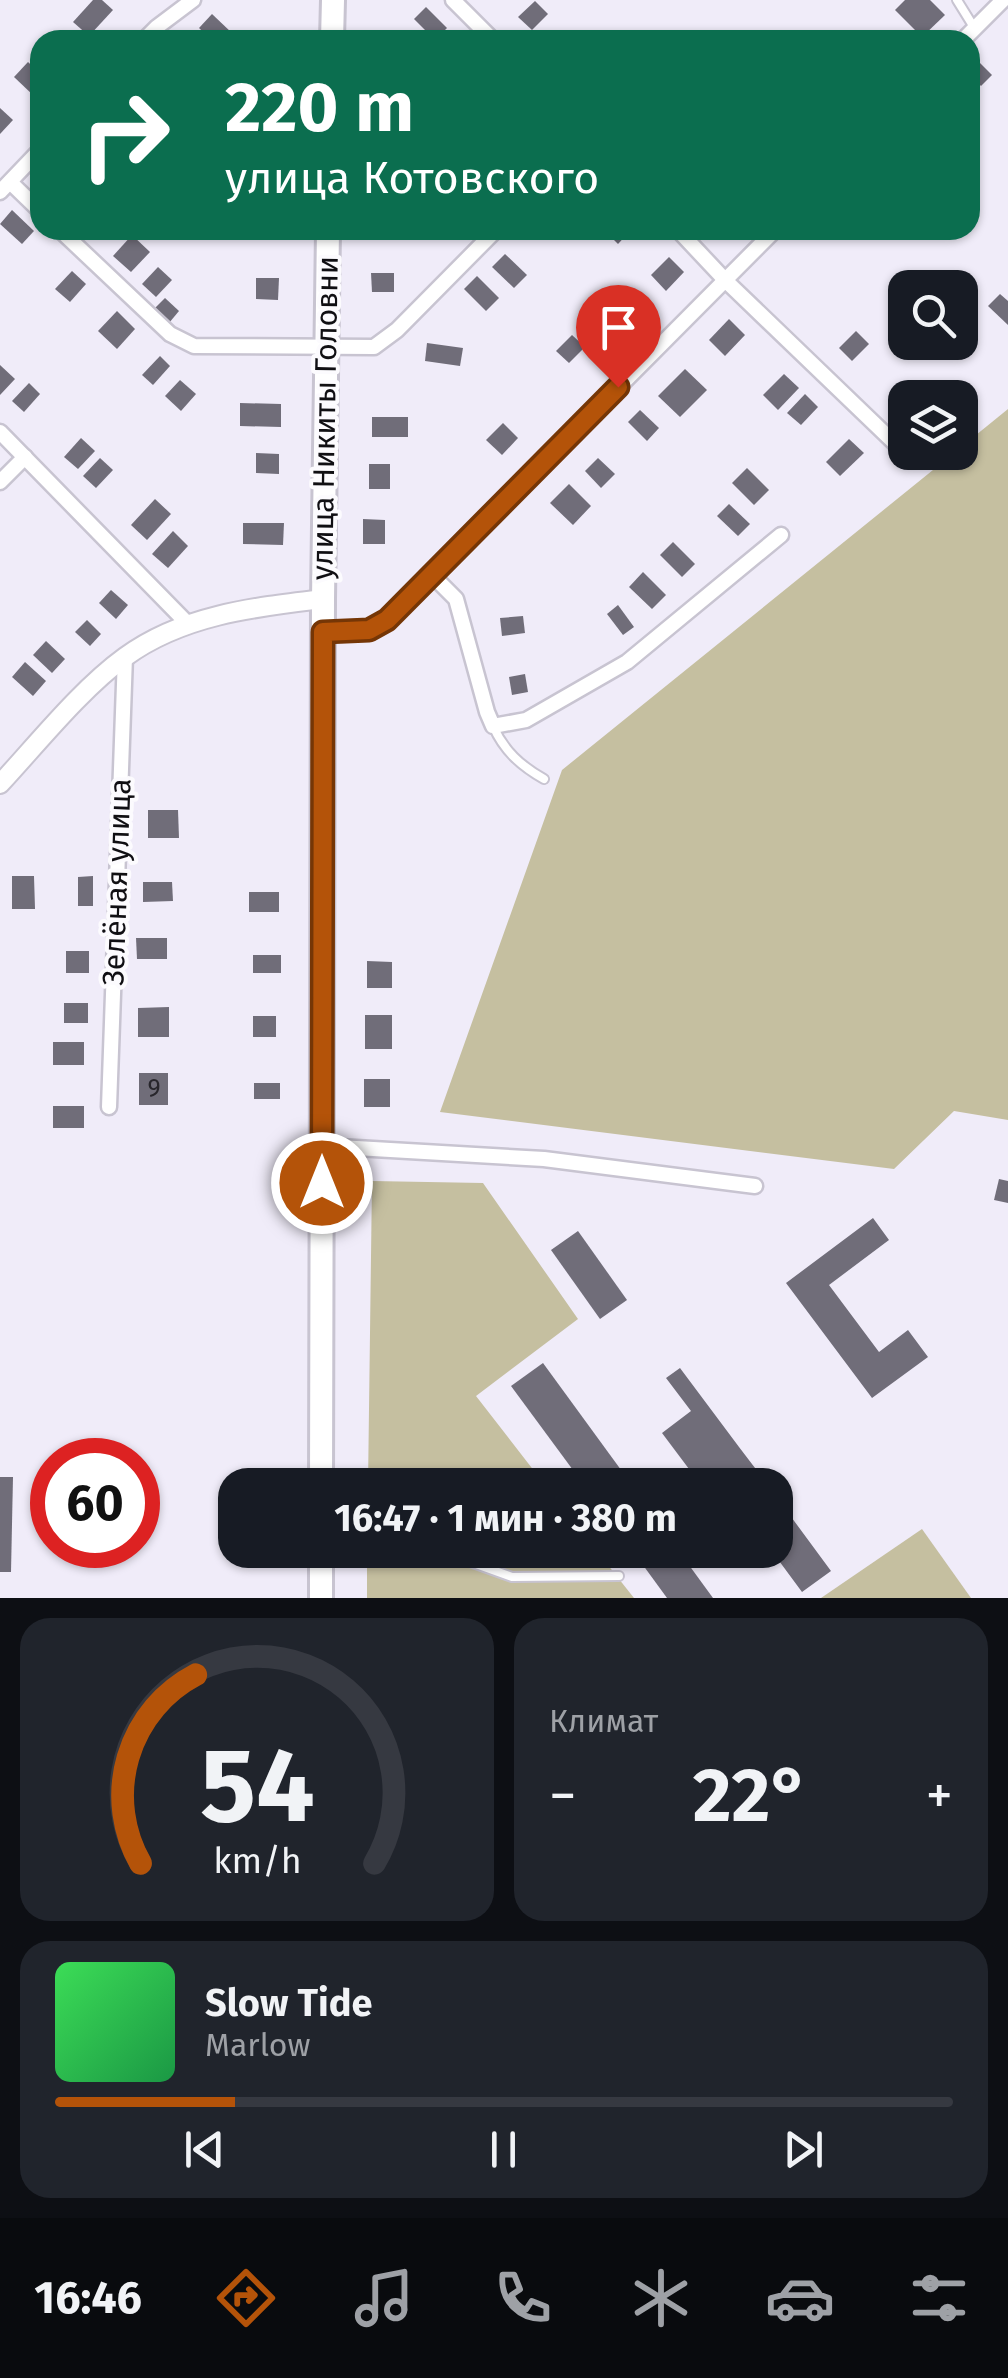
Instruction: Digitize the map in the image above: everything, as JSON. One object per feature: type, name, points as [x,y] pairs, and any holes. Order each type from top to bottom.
[{"type":"main road","points":[[332,0],[332,30]]},
{"type":"main road","name":"улица Никиты Головни","points":[[322,1468],[323,599],[328,240]]},
{"type":"main road","points":[[321,1568],[321,1598]]},
{"type":"street","points":[[153,30],[193,0]]},
{"type":"street","points":[[453,0],[483,30]]},
{"type":"street","points":[[973,30],[1003,0]]},
{"type":"street","points":[[30,161],[5,187],[30,204]]},
{"type":"street","points":[[71,240],[170,334],[194,346],[374,347],[397,330],[486,240]]},
{"type":"street","points":[[687,240],[888,438]]},
{"type":"street","points":[[323,632],[369,630],[387,620],[764,240]]},
{"type":"street","points":[[0,432],[188,624]]},
{"type":"street","points":[[0,482],[25,457]]},
{"type":"street","points":[[432,575],[456,599],[493,726],[526,720],[627,662],[781,535]]},
{"type":"street","points":[[0,784],[98,678],[154,638],[188,624],[260,606],[323,599]]},
{"type":"street","name":"Зелёная улица","points":[[109,1107],[125,656]]},
{"type":"street","points":[[322,1146],[544,1160],[755,1186]]},
{"type":"lane","points":[[957,0],[968,30]]},
{"type":"lane","points":[[493,726],[512,757],[544,779]]},
{"type":"lane","points":[[489,1568],[512,1576],[619,1576]]},
{"type":"shaded area","points":[[1008,409],[1008,1120],[954,1111],[894,1169],[440,1112],[562,770],[933,470],[978,470],[978,433]]},
{"type":"shaded area","points":[[372,1181],[483,1183],[578,1319],[476,1396],[532,1468],[368,1468]]},
{"type":"shaded area","points":[[922,1529],[971,1598],[821,1598]]},
{"type":"shaded area","points":[[367,1568],[610,1568],[634,1598],[367,1598]]},
{"type":"building","points":[[93,0],[102,0],[113,10],[95,30],[82,30],[73,22]]},
{"type":"building","points":[[905,0],[930,0],[945,15],[929,30],[915,30],[895,10]]},
{"type":"building","points":[[535,1],[548,14],[532,30],[518,17]]},
{"type":"building","points":[[426,7],[447,28],[425,30],[414,19]]},
{"type":"building","points":[[212,14],[229,30],[201,30]]},
{"type":"building","points":[[980,63],[992,75],[980,85]]},
{"type":"building","points":[[30,64],[30,92],[14,77]]},
{"type":"building","points":[[0,108],[13,120],[0,134]]},
{"type":"building","points":[[12,210],[30,227],[30,235],[22,244],[0,224]]},
{"type":"building","points":[[127,240],[137,240],[150,252],[131,272],[113,256]]},
{"type":"building","points":[[505,254],[527,275],[514,288],[492,267]]},
{"type":"building","points":[[669,257],[684,272],[666,291],[651,275]]},
{"type":"building","points":[[158,267],[172,280],[156,297],[142,284]]},
{"type":"building","points":[[72,271],[86,284],[70,302],[55,289]]},
{"type":"building","points":[[371,273],[394,273],[394,292],[372,292]]},
{"type":"building","points":[[477,276],[499,298],[486,311],[464,289]]},
{"type":"building","points":[[256,278],[279,278],[278,300],[256,299]]},
{"type":"building","points":[[1000,294],[1008,301],[1008,325],[988,306]]},
{"type":"building","points":[[165,298],[179,311],[169,323],[154,309]]},
{"type":"building","points":[[117,311],[135,329],[117,349],[98,331]]},
{"type":"building","points":[[604,317],[626,338],[611,354],[589,333]]},
{"type":"building","points":[[729,319],[745,335],[725,356],[709,340]]},
{"type":"building","points":[[856,331],[869,344],[852,361],[839,348]]},
{"type":"building","points":[[572,335],[585,347],[569,363],[556,351]]},
{"type":"building","points":[[427,343],[463,348],[460,366],[425,361]]},
{"type":"building","points":[[160,356],[170,366],[153,385],[142,375]]},
{"type":"building","points":[[0,365],[15,379],[0,395]]},
{"type":"building","points":[[685,369],[707,390],[680,417],[658,396]]},
{"type":"building","points":[[784,374],[799,388],[778,410],[763,395]]},
{"type":"building","points":[[180,380],[196,394],[181,411],[165,396]]},
{"type":"building","points":[[29,383],[40,394],[24,412],[12,401]]},
{"type":"building","points":[[805,394],[818,407],[801,425],[787,413]]},
{"type":"building","points":[[240,403],[281,404],[281,427],[240,426]]},
{"type":"building","points":[[640,410],[659,428],[647,441],[628,422]]},
{"type":"building","points":[[372,417],[408,417],[408,437],[372,437]]},
{"type":"building","points":[[503,423],[518,438],[502,455],[486,440]]},
{"type":"building","points":[[81,438],[95,451],[78,469],[64,457]]},
{"type":"building","points":[[849,439],[864,453],[840,476],[826,462]]},
{"type":"building","points":[[256,453],[279,454],[279,474],[256,473]]},
{"type":"building","points":[[100,458],[113,470],[96,488],[83,476]]},
{"type":"building","points":[[598,458],[615,474],[601,488],[585,471]]},
{"type":"building","points":[[369,464],[390,464],[390,489],[369,489]]},
{"type":"building","points":[[747,468],[769,490],[754,505],[732,483]]},
{"type":"building","points":[[569,484],[591,506],[573,525],[550,503]]},
{"type":"building","points":[[155,499],[171,514],[147,540],[131,525]]},
{"type":"building","points":[[729,504],[750,524],[738,536],[717,516]]},
{"type":"building","points":[[363,519],[385,520],[385,544],[363,544]]},
{"type":"building","points":[[243,523],[284,523],[283,545],[243,544]]},
{"type":"building","points":[[173,531],[188,546],[168,568],[152,554]]},
{"type":"building","points":[[673,542],[695,564],[682,577],[660,555]]},
{"type":"building","points":[[643,572],[666,595],[652,609],[629,587]]},
{"type":"building","points":[[111,590],[128,605],[116,619],[99,603]]},
{"type":"building","points":[[618,605],[634,627],[623,635],[607,614]]},
{"type":"building","points":[[523,616],[525,633],[502,636],[500,618]]},
{"type":"building","points":[[87,620],[101,634],[90,646],[75,632]]},
{"type":"building","points":[[46,641],[65,659],[52,673],[33,655]]},
{"type":"building","points":[[25,662],[46,681],[33,696],[12,677]]},
{"type":"building","points":[[525,674],[528,692],[512,695],[509,677]]},
{"type":"building","points":[[148,810],[178,810],[179,838],[148,838]]},
{"type":"building","points":[[12,876],[34,876],[35,909],[12,909]]},
{"type":"building","points":[[93,876],[93,906],[78,906],[78,877]]},
{"type":"building","points":[[143,882],[172,882],[173,901],[143,902]]},
{"type":"building","points":[[249,892],[279,892],[279,912],[249,912]]},
{"type":"building","points":[[136,938],[167,938],[167,959],[137,959]]},
{"type":"building","points":[[66,951],[89,951],[89,973],[66,973]]},
{"type":"building","points":[[253,955],[281,955],[281,973],[253,973]]},
{"type":"building","points":[[367,961],[392,962],[392,988],[367,988]]},
{"type":"building","points":[[64,1003],[88,1003],[88,1023],[64,1023]]},
{"type":"building","points":[[169,1007],[169,1037],[138,1037],[138,1008]]},
{"type":"building","points":[[365,1015],[392,1015],[392,1049],[365,1049]]},
{"type":"building","points":[[253,1016],[276,1016],[276,1037],[253,1037]]},
{"type":"building","points":[[53,1042],[84,1042],[84,1065],[53,1065]]},
{"type":"building","points":[[139,1073],[168,1073],[168,1105],[139,1105]]},
{"type":"building","points":[[364,1079],[390,1079],[390,1107],[364,1107]]},
{"type":"building","points":[[254,1083],[280,1083],[280,1099],[254,1099]]},
{"type":"building","points":[[53,1106],[84,1106],[84,1128],[53,1128]]},
{"type":"building","points":[[999,1179],[1008,1181],[1008,1203],[994,1200]]},
{"type":"building","points":[[873,1218],[889,1240],[829,1285],[879,1352],[908,1330],[928,1357],[872,1398],[786,1283]]},
{"type":"building","points":[[578,1231],[627,1300],[600,1319],[551,1250]]},
{"type":"building","points":[[543,1363],[620,1468],[571,1468],[511,1386]]},
{"type":"building","points":[[680,1368],[755,1468],[688,1468],[662,1433],[691,1411],[666,1378]]},
{"type":"building","points":[[0,1477],[13,1477],[11,1572],[0,1572]]},
{"type":"building","points":[[793,1519],[831,1571],[802,1592],[784,1568],[793,1568]]},
{"type":"building","points":[[645,1568],[691,1568],[713,1598],[667,1598]]},
{"type":"route","points":[[322,1183],[323,632],[369,630],[387,620],[618,387]]}]
